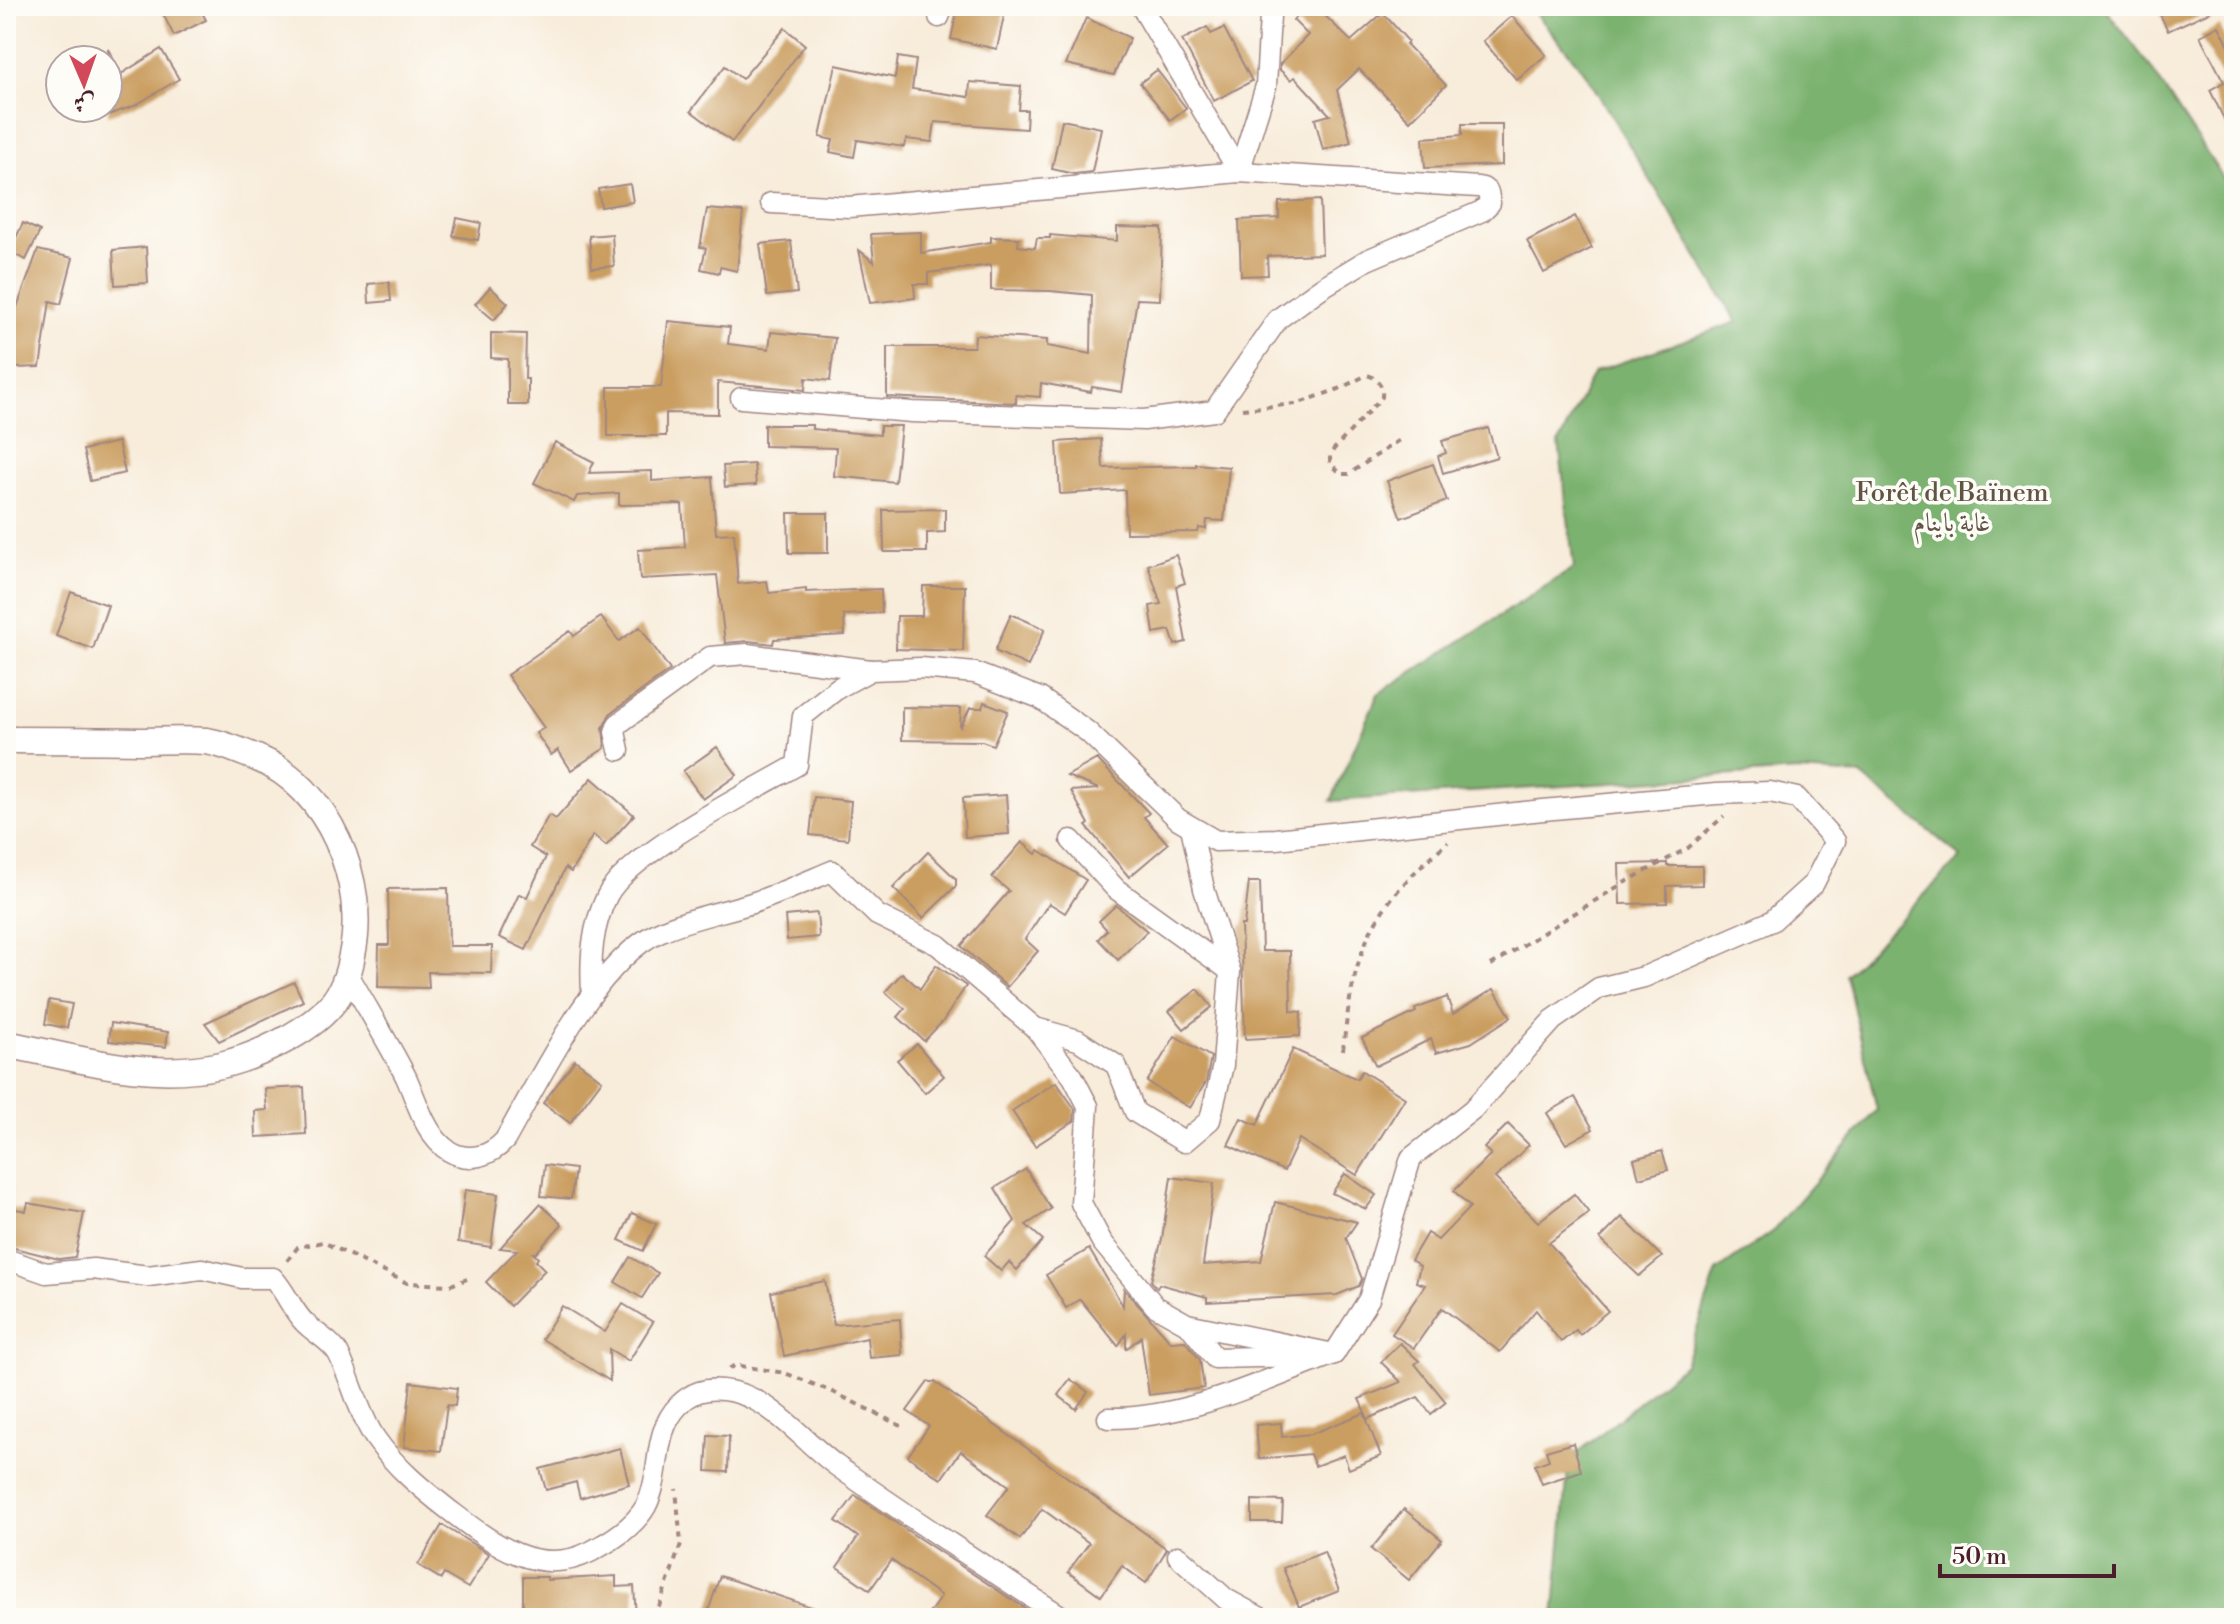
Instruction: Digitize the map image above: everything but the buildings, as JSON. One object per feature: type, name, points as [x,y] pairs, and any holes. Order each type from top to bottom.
[{"type":"street","points":[[1141,6],[1239,172]]},
{"type":"street","points":[[1239,172],[1266,86],[1270,16],[1267,6]]},
{"type":"street","points":[[741,398],[912,412],[1128,420],[1214,411],[1278,319],[1367,260],[1482,211],[1490,203],[1488,192],[1478,187],[1239,172],[849,207],[771,203]]},
{"type":"street","points":[[619,750],[615,732],[618,724],[710,657],[747,654],[871,670],[921,668],[975,673],[1040,698],[1088,732],[1178,819],[1216,841],[1276,839],[1480,817],[1770,792],[1797,798],[1835,841],[1814,883],[1772,921],[1644,977],[1599,988],[1553,1020],[1473,1109],[1411,1158],[1369,1299],[1334,1354],[1219,1398],[1131,1418],[1108,1418]]},
{"type":"street","points":[[592,992],[590,958],[595,925],[608,893],[631,866],[701,820],[797,765],[803,716],[838,688],[871,670]]},
{"type":"street","points":[[6,740],[208,741],[260,759],[296,782],[332,828],[348,862],[356,899],[356,937],[348,974],[332,1005],[300,1030],[265,1050],[222,1065],[177,1071],[131,1070],[6,1044]]},
{"type":"street","points":[[1035,1028],[1078,1040],[1116,1065],[1135,1112],[1184,1142],[1210,1120],[1223,1065],[1230,971],[1204,889],[1191,827]]},
{"type":"street","points":[[1071,840],[1116,889],[1230,971]]},
{"type":"street","points":[[348,974],[405,1076],[433,1136],[450,1151],[470,1157],[490,1153],[505,1140],[592,992],[627,955],[657,933],[757,901],[832,871],[877,915],[938,945],[1035,1028],[1073,1077],[1088,1106],[1081,1203],[1102,1242],[1155,1306],[1189,1325],[1215,1358],[1334,1354]]},
{"type":"street","points":[[6,1259],[46,1273],[93,1269],[148,1276],[202,1269],[242,1278],[273,1278],[287,1292],[302,1320],[338,1353],[373,1435],[399,1469],[492,1543],[529,1558],[549,1561],[569,1559],[588,1553],[621,1534],[639,1515],[652,1493],[661,1434],[670,1415],[690,1394],[722,1390],[753,1398],[836,1465],[1064,1618]]},
{"type":"street","points":[[1178,1556],[1226,1599],[1261,1618]]},
{"type":"path","points":[[1214,411],[1296,404],[1367,375],[1378,380],[1382,397],[1334,449],[1330,463],[1341,474],[1349,474],[1399,440]]},
{"type":"path","points":[[1491,965],[1622,884],[1688,848],[1747,793]]},
{"type":"path","points":[[1343,1050],[1348,1004],[1366,940],[1392,898],[1434,854],[1480,817]]},
{"type":"path","points":[[273,1278],[298,1247],[323,1242],[407,1283],[451,1285],[467,1279]]},
{"type":"path","points":[[724,1372],[735,1365],[785,1373],[833,1392],[901,1426]]},
{"type":"path","points":[[655,1618],[681,1544],[676,1486]]},
{"type":"green space","name":"Forêt de Baïnem غابة باينام","points":[[1530,6],[2103,6],[2149,65],[2234,195],[2234,1618],[1554,1618],[1569,1460],[1685,1364],[1717,1271],[1774,1230],[1877,1110],[1846,975],[1961,857],[1861,775],[1798,771],[1331,801],[1378,694],[1574,568],[1559,443],[1594,372],[1737,322],[1584,71]]}]
